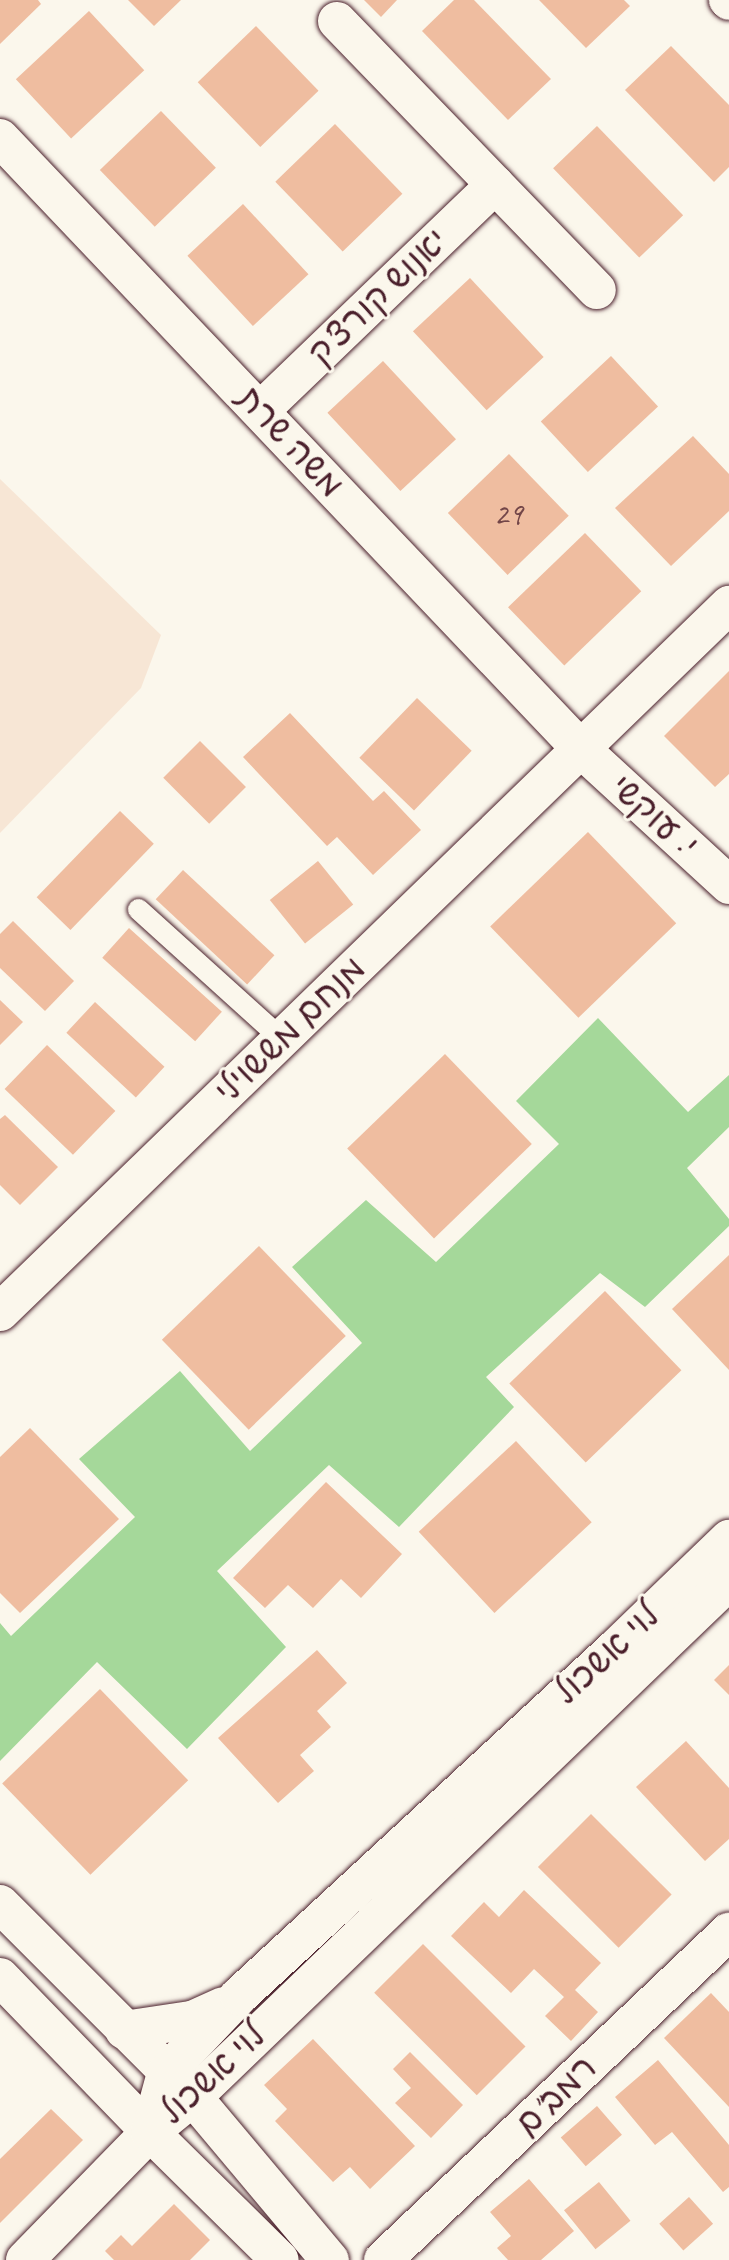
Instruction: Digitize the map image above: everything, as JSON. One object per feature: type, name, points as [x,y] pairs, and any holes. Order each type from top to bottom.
[{"type":"street","points":[[337,21],[597,290]]},
{"type":"street","name":"משה שרת","points":[[0,138],[579,747]]},
{"type":"street","name":"יאנוש קורצ'ק","points":[[261,410],[495,185]]},
{"type":"street","name":"מנחם מששוילי","points":[[0,1312],[579,747],[729,605]]},
{"type":"street","name":"י. עוקשי","points":[[579,747],[729,885]]},
{"type":"street","name":"לוי אשכול","points":[[25,2260],[149,2132],[239,1996],[617,1647],[729,1539]]},
{"type":"street","name":"לוי אשכול","points":[[179,2085],[729,1581]]},
{"type":"street","points":[[0,1904],[179,2085],[330,2260]]},
{"type":"street","name":"רמב\"ם","points":[[383,2260],[729,1932]]},
{"type":"street","points":[[0,1977],[149,2132],[280,2260]]},
{"type":"street","points":[[124,2030],[192,2021],[239,1996]]},
{"type":"lane","points":[[138,909],[282,1038]]},
{"type":"shaded area","points":[[0,479],[161,635],[141,688],[0,833]]},
{"type":"green space","points":[[598,1018],[688,1112],[729,1075],[729,1127],[687,1168],[729,1219],[729,1226],[645,1307],[600,1273],[486,1377],[514,1407],[399,1527],[329,1465],[217,1571],[286,1647],[187,1749],[97,1662],[0,1761],[0,1623],[11,1636],[135,1517],[79,1459],[180,1371],[250,1451],[362,1343],[292,1267],[366,1200],[436,1262],[559,1144],[516,1101]]},
{"type":"building","points":[[0,0],[38,0],[41,4],[0,44]]},
{"type":"building","points":[[128,0],[181,0],[154,26]]},
{"type":"building","points":[[364,0],[397,0],[381,17]]},
{"type":"building","points":[[454,0],[474,0],[551,79],[508,120],[422,31]]},
{"type":"building","points":[[539,0],[624,0],[630,6],[586,48]]},
{"type":"building","points":[[89,11],[144,70],[71,138],[16,79]]},
{"type":"building","points":[[256,26],[319,91],[260,147],[198,82]]},
{"type":"building","points":[[671,46],[729,105],[729,167],[714,182],[625,90]]},
{"type":"building","points":[[161,111],[216,168],[155,227],[100,170]]},
{"type":"building","points":[[335,124],[402,194],[343,251],[275,182]]},
{"type":"building","points":[[597,126],[683,215],[639,258],[553,168]]},
{"type":"building","points":[[243,204],[308,274],[253,326],[187,256]]},
{"type":"building","points":[[470,278],[544,357],[487,410],[413,331]]},
{"type":"building","points":[[611,356],[658,406],[588,472],[541,421]]},
{"type":"building","points":[[383,361],[456,439],[400,491],[327,413]]},
{"type":"building","points":[[693,436],[729,474],[729,511],[671,566],[615,508]]},
{"type":"building","points":[[509,454],[569,516],[508,575],[448,513]]},
{"type":"building","points":[[585,533],[641,591],[564,666],[508,607]]},
{"type":"building","points":[[729,671],[729,774],[715,787],[664,736]]},
{"type":"building","points":[[417,698],[472,751],[414,810],[359,758]]},
{"type":"building","points":[[290,713],[373,801],[384,791],[421,830],[373,875],[337,837],[327,846],[243,757]]},
{"type":"building","points":[[200,741],[246,787],[209,824],[163,778]]},
{"type":"building","points":[[120,811],[154,844],[70,930],[37,897]]},
{"type":"building","points":[[588,832],[676,923],[578,1018],[490,926]]},
{"type":"building","points":[[318,861],[353,905],[305,944],[270,900]]},
{"type":"building","points":[[183,870],[274,955],[247,985],[156,899]]},
{"type":"building","points":[[13,921],[74,981],[45,1011],[0,968],[0,934]]},
{"type":"building","points":[[129,928],[222,1012],[195,1041],[102,958]]},
{"type":"building","points":[[0,1000],[23,1022],[0,1045]]},
{"type":"building","points":[[95,1002],[164,1067],[136,1098],[66,1033]]},
{"type":"building","points":[[47,1045],[115,1111],[73,1155],[5,1089]]},
{"type":"building","points":[[445,1054],[532,1144],[434,1238],[347,1148]]},
{"type":"building","points":[[5,1115],[58,1167],[20,1205],[0,1185],[0,1119]]},
{"type":"building","points":[[259,1246],[346,1336],[249,1430],[162,1340]]},
{"type":"building","points":[[729,1255],[729,1370],[672,1309]]},
{"type":"building","points":[[605,1291],[681,1370],[586,1463],[509,1383]]},
{"type":"building","points":[[30,1428],[119,1519],[20,1613],[0,1593],[0,1457]]},
{"type":"building","points":[[516,1441],[592,1522],[494,1613],[419,1532]]},
{"type":"building","points":[[326,1482],[402,1554],[361,1598],[341,1579],[313,1608],[288,1585],[265,1608],[233,1578]]},
{"type":"building","points":[[317,1650],[347,1683],[317,1711],[331,1727],[300,1755],[314,1771],[278,1803],[218,1738]]},
{"type":"building","points":[[729,1665],[729,1695],[714,1680]]},
{"type":"building","points":[[100,1689],[188,1780],[90,1875],[2,1783]]},
{"type":"building","points":[[686,1741],[729,1788],[729,1839],[705,1861],[636,1787]]},
{"type":"building","points":[[591,1814],[672,1895],[619,1948],[538,1867]]},
{"type":"building","points":[[524,1890],[601,1963],[575,1990],[598,2012],[571,2041],[545,2016],[564,1997],[534,1969],[511,1993],[451,1936],[484,1902],[499,1917]]},
{"type":"building","points":[[423,1944],[526,2047],[477,2095],[374,1993]]},
{"type":"building","points":[[711,1993],[729,2012],[729,2107],[664,2038]]},
{"type":"building","points":[[313,2039],[415,2146],[370,2189],[350,2167],[333,2182],[275,2121],[287,2109],[264,2085]]},
{"type":"building","points":[[410,2052],[463,2105],[431,2138],[395,2103],[411,2088],[393,2069]]},
{"type":"building","points":[[658,2060],[729,2145],[729,2187],[723,2192],[672,2132],[655,2145],[615,2097]]},
{"type":"building","points":[[597,2106],[622,2135],[586,2166],[561,2137]]},
{"type":"building","points":[[51,2109],[83,2140],[0,2223],[0,2159]]},
{"type":"building","points":[[529,2179],[574,2231],[541,2260],[508,2260],[497,2248],[511,2236],[490,2212]]},
{"type":"building","points":[[599,2182],[630,2221],[595,2249],[564,2210]]},
{"type":"building","points":[[689,2197],[713,2224],[683,2251],[659,2224]]},
{"type":"building","points":[[174,2204],[210,2240],[190,2260],[114,2260],[105,2251],[121,2235],[132,2246]]}]
